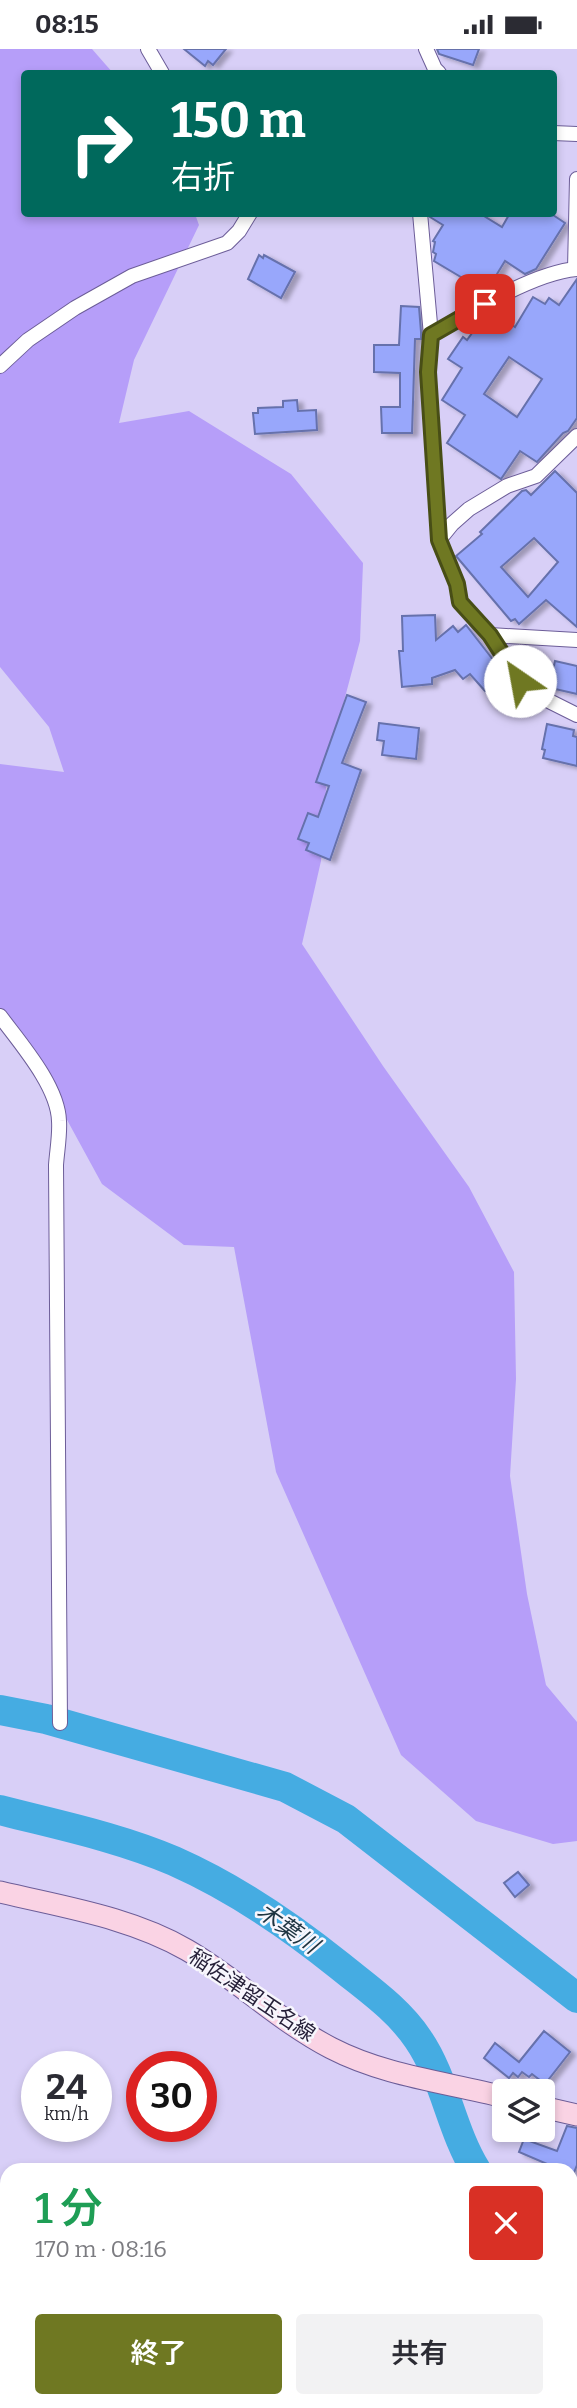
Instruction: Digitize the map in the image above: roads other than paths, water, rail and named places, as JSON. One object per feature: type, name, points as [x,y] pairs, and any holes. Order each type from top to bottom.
[{"type":"main road","name":"稲佐津留玉名線","points":[[0,1892],[132,1925],[184,1948],[216,1968],[279,2016],[331,2048],[370,2065],[415,2078],[492,2094]]},
{"type":"main road","points":[[555,2110],[577,2115]]},
{"type":"street","points":[[148,49],[160,70]]},
{"type":"street","points":[[426,49],[436,70]]},
{"type":"street","points":[[557,133],[577,134]]},
{"type":"street","points":[[431,335],[505,294],[551,275],[576,269],[577,179]]},
{"type":"street","points":[[0,366],[28,340],[75,307],[132,276],[227,243],[248,217]]},
{"type":"street","points":[[420,217],[431,335],[428,372],[439,540],[457,584],[460,602],[490,635],[520,681],[535,694],[577,715]]},
{"type":"street","points":[[439,540],[469,509],[507,486],[536,476],[577,436]]},
{"type":"street","points":[[490,635],[577,639]]},
{"type":"street","points":[[0,1016],[27,1051],[48,1085],[60,1119],[56,1165],[60,1723]]},
{"type":"waterway","points":[[0,1710],[46,1719],[285,1787],[346,1819],[577,1998]]},
{"type":"waterway","name":"木葉川","points":[[0,1810],[110,1838],[174,1861],[240,1895],[321,1951],[392,2009],[418,2039],[435,2070],[472,2163]]}]
